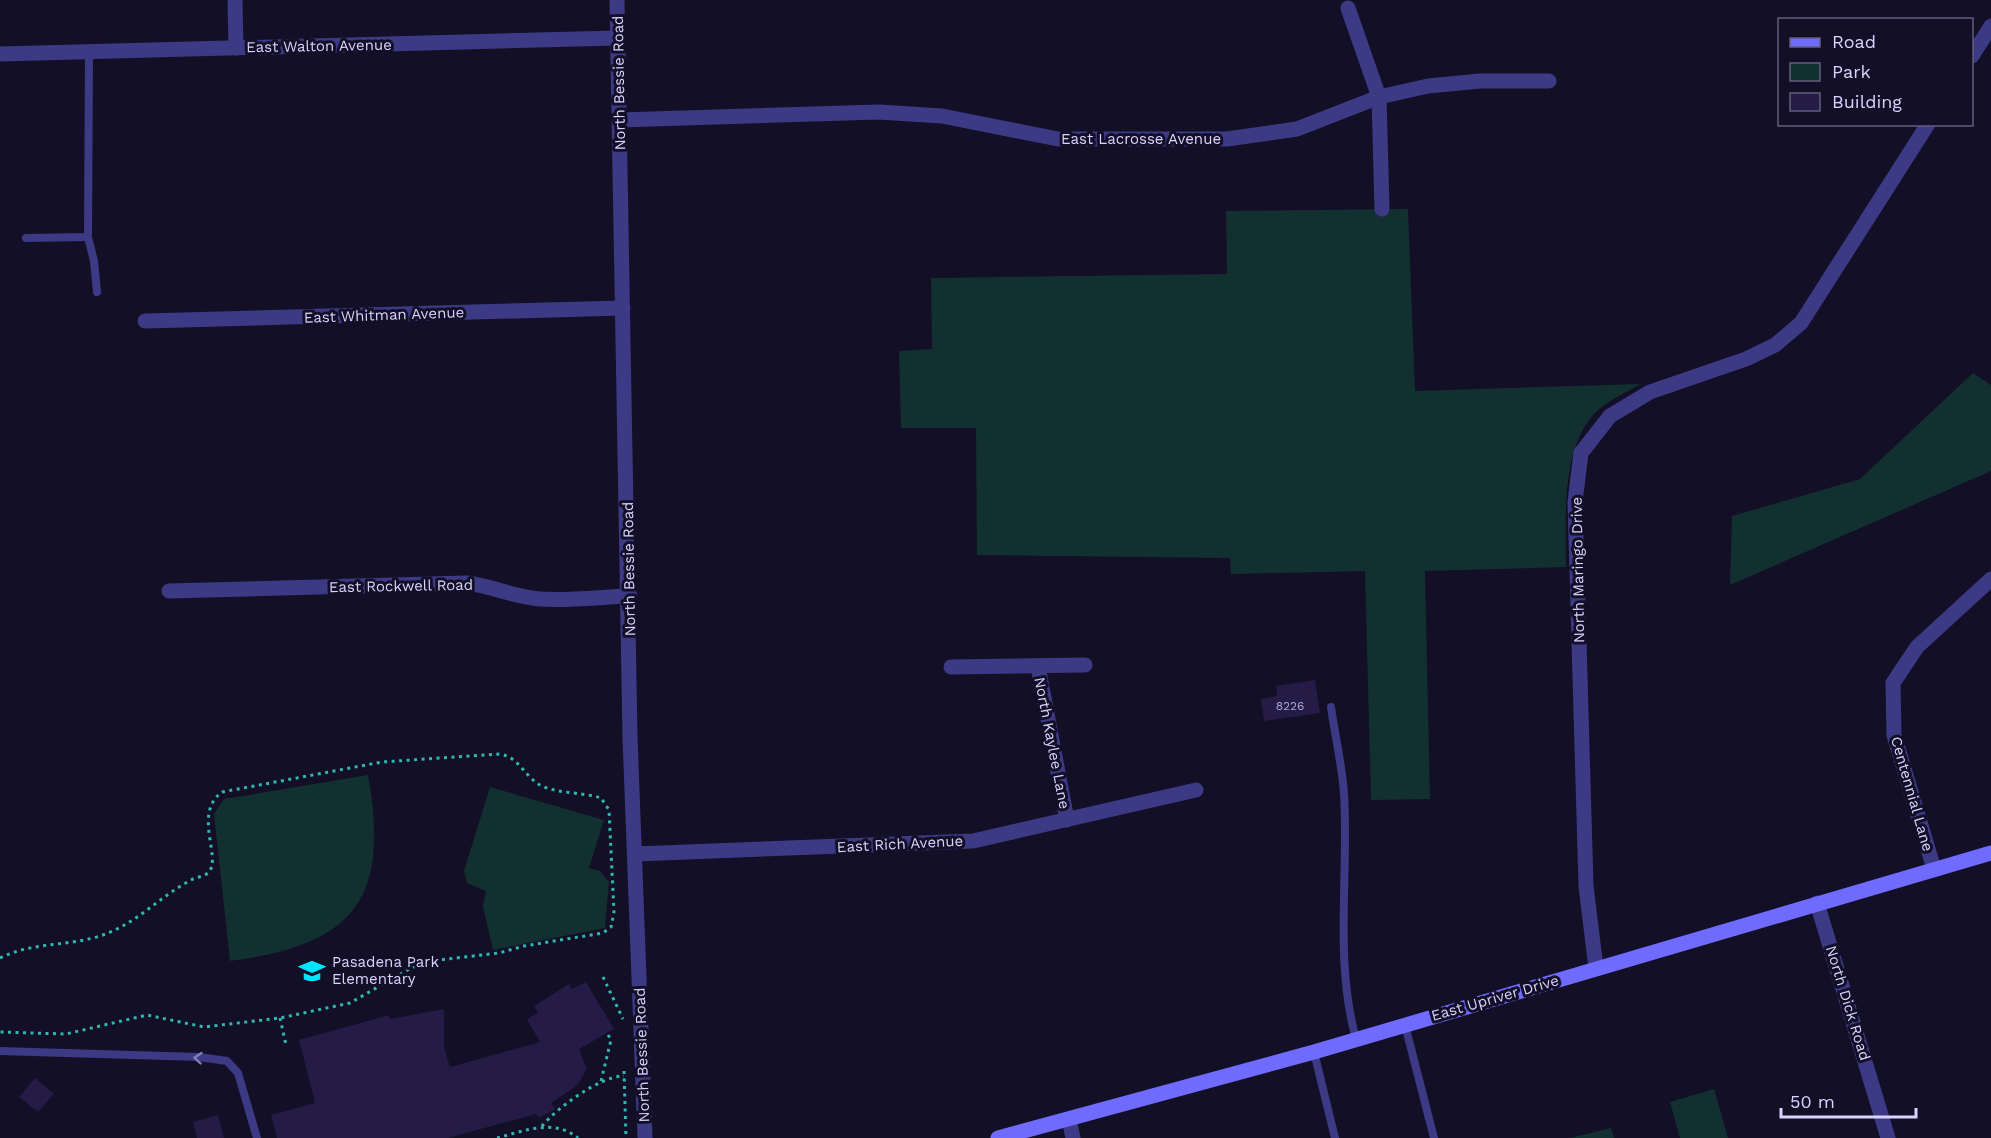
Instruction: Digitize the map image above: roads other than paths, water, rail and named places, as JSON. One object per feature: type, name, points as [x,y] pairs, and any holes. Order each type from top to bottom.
[{"type":"main road","name":"East Upriver Drive","points":[[998,1138],[1314,1052],[1991,853]]},
{"type":"street","points":[[235,0],[236,48]]},
{"type":"street","name":"North Bessie Road","points":[[617,0],[630,596],[630,737],[645,1138]]},
{"type":"street","points":[[1348,8],[1379,98],[1382,209]]},
{"type":"street","points":[[1973,54],[1991,26]]},
{"type":"street","name":"East Walton Avenue","points":[[0,54],[617,38]]},
{"type":"street","name":"East Lacrosse Avenue","points":[[620,120],[879,112],[942,116],[1058,139],[1227,140],[1297,129],[1379,98],[1428,86],[1480,81],[1549,81]]},
{"type":"street","name":"North Maringo Drive","points":[[1596,968],[1586,874],[1575,502],[1581,453],[1610,416],[1640,398],[1775,345],[1801,323],[1927,126]]},
{"type":"street","name":"East Whitman Avenue","points":[[145,321],[623,308]]},
{"type":"street","name":"Centennial Lane","points":[[1934,869],[1894,735],[1893,683],[1917,647],[1991,579]]},
{"type":"street","name":"East Rockwell Road","points":[[169,591],[467,583],[489,586],[510,595],[540,599],[630,596]]},
{"type":"street","name":"North Kaylee Lane","points":[[951,667],[1085,665]]},
{"type":"street","name":"North Kaylee Lane","points":[[1038,666],[1067,820]]},
{"type":"street","name":"East Rich Avenue","points":[[635,854],[945,844],[973,841],[1196,790]]},
{"type":"street","name":"North Dick Road","points":[[1817,903],[1888,1138]]},
{"type":"street","points":[[1069,1119],[1073,1138]]},
{"type":"lane","points":[[89,52],[88,237],[98,292]]},
{"type":"lane","points":[[26,238],[88,237]]},
{"type":"lane","points":[[1331,707],[1344,793],[1344,955],[1347,1009],[1356,1039]]},
{"type":"lane","points":[[1406,1025],[1434,1138]]},
{"type":"lane","points":[[0,1052],[199,1057],[227,1061],[238,1073],[257,1138]]},
{"type":"lane","points":[[1314,1052],[1335,1138]]},
{"type":"place","name":"Pasadena Park Elementary","points":[[312,971]]}]
